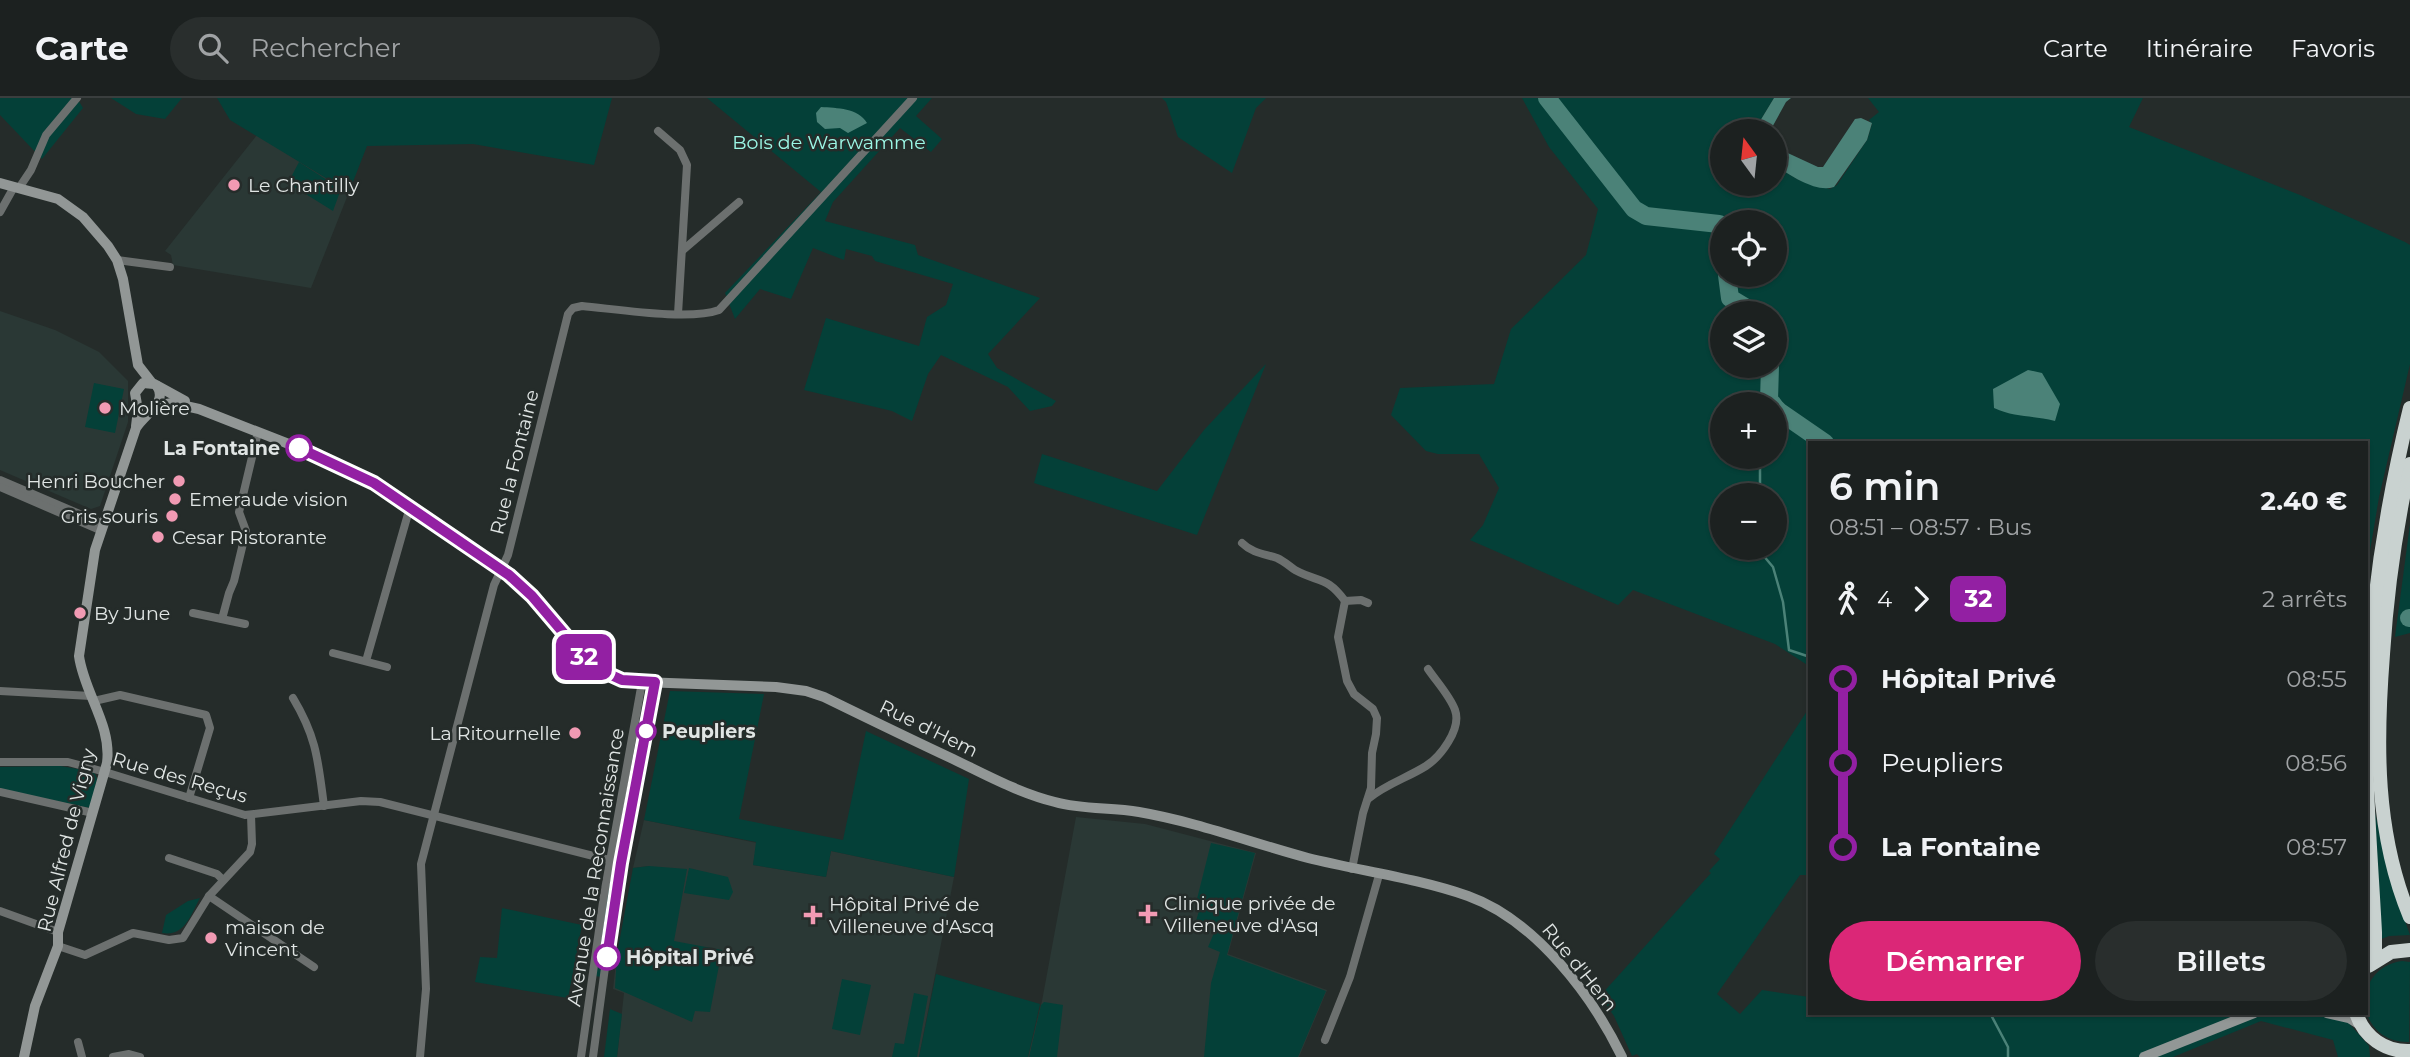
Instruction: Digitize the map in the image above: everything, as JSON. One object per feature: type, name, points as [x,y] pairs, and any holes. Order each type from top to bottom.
[{"type":"highway","points":[[2368,735],[2370,656],[2382,543],[2410,408]]},
{"type":"highway","points":[[2410,464],[2387,603],[2381,673],[2379,760],[2387,840],[2410,917]]},
{"type":"highway","points":[[2368,794],[2375,932],[2375,954],[2368,965]]},
{"type":"highway","points":[[2368,966],[2385,954],[2410,950]]},
{"type":"highway","points":[[2363,1026],[2390,1048],[2410,1051]]},
{"type":"highway","points":[[2363,1026],[2378,1057]]},
{"type":"street","points":[[0,212],[31,170],[46,135],[77,98]]},
{"type":"street","name":"Rue la Fontaine","points":[[420,1057],[426,970],[420,870],[494,585],[508,555],[570,311],[582,306],[678,314],[705,314],[719,310],[913,98]]},
{"type":"street","points":[[658,131],[680,150],[687,165],[678,314]]},
{"type":"street","points":[[0,183],[48,196],[75,211],[99,234],[117,260],[126,290],[135,353],[136,401],[144,408],[172,403],[200,409]]},
{"type":"street","points":[[683,250],[739,202]]},
{"type":"street","points":[[117,260],[170,267]]},
{"type":"street","points":[[135,353],[140,370],[155,385],[161,396],[154,407]]},
{"type":"street","points":[[137,389],[143,383],[155,385],[200,409]]},
{"type":"street","name":"Rue Alfred de Vigny","points":[[24,1057],[35,1006],[58,946],[58,932],[105,772],[107,737],[82,673],[79,648],[95,550],[136,428],[136,401]]},
{"type":"street","name":"Rue Alfred de Vigny","points":[[136,428],[154,407]]},
{"type":"street","name":"Rue d'Hem","points":[[200,409],[345,468],[410,507],[501,569],[532,596],[593,666],[616,678],[642,682],[776,687],[806,691],[824,697],[1007,785],[1041,798],[1073,806],[1140,812],[1352,869],[1442,888],[1470,897],[1519,924],[1545,947],[1589,1001],[1608,1029],[1622,1057]]},
{"type":"street","points":[[222,619],[246,531],[239,512],[258,432]]},
{"type":"street","points":[[0,480],[102,527]]},
{"type":"street","points":[[0,487],[102,527]]},
{"type":"street","points":[[366,661],[410,507]]},
{"type":"street","points":[[1242,543],[1251,550],[1281,560],[1299,572],[1325,581],[1335,588],[1345,601],[1338,637],[1347,681],[1354,694],[1373,709],[1377,718],[1368,799],[1352,869]]},
{"type":"street","points":[[1345,601],[1368,603]]},
{"type":"street","points":[[193,613],[245,624]]},
{"type":"street","points":[[333,653],[387,667]]},
{"type":"street","points":[[1368,799],[1384,786],[1429,764],[1452,732],[1456,711],[1428,669]]},
{"type":"street","name":"Avenue de la Reconnaissance","points":[[581,1057],[610,862],[642,682]]},
{"type":"street","name":"Avenue de la Reconnaissance","points":[[593,1057],[621,863],[655,682]]},
{"type":"street","points":[[0,691],[92,699],[120,695],[206,715],[210,728],[189,798]]},
{"type":"street","points":[[293,698],[312,733],[324,806]]},
{"type":"street","name":"Rue des Reçus","points":[[0,762],[54,761],[105,772],[237,814],[251,815],[370,801],[621,863]]},
{"type":"street","points":[[0,792],[93,813]]},
{"type":"street","points":[[58,946],[85,955],[132,933],[180,940],[186,935],[209,896],[250,852],[251,815]]},
{"type":"street","points":[[169,858],[217,874],[223,880]]},
{"type":"street","points":[[1325,1040],[1350,976],[1379,875]]},
{"type":"street","points":[[209,896],[314,967]]},
{"type":"street","points":[[0,911],[58,932]]},
{"type":"street","points":[[2144,1057],[2251,1015]]},
{"type":"street","points":[[2336,1015],[2349,1018],[2363,1026]]},
{"type":"street","points":[[78,1042],[82,1057]]},
{"type":"street","points":[[113,1057],[129,1054],[140,1057]]},
{"type":"shaded area","points":[[1774,98],[1791,98],[1777,119],[1761,119]]},
{"type":"shaded area","points":[[821,107],[853,112],[867,123],[848,133],[840,128],[825,129],[817,122],[816,113]]},
{"type":"shaded area","points":[[1861,118],[1872,123],[1867,140],[1834,187],[1819,188],[1787,173],[1787,153],[1823,167],[1855,119]]},
{"type":"shaded area","points":[[257,135],[349,192],[311,288],[173,265],[171,255],[165,251]]},
{"type":"shaded area","points":[[0,311],[55,330],[99,352],[128,381],[128,422],[100,506],[91,509],[0,470]]},
{"type":"shaded area","points":[[2028,370],[2042,373],[2060,404],[2055,421],[1994,408],[1993,389]]},
{"type":"shaded area","name":"Clinique privée de Villeneuve d'Asq","points":[[1076,817],[1145,824],[1256,853],[1228,954],[1327,990],[1299,1057],[1028,1057],[1042,1001]]},
{"type":"shaded area","name":"Hôpital Privé de Villeneuve d'Ascq","points":[[644,820],[757,843],[753,865],[826,877],[831,851],[954,877],[919,1057],[617,1057],[624,993],[613,989],[617,954],[669,963],[649,866],[633,868]]},
{"type":"green space","points":[[0,98],[77,98],[83,108],[42,159],[0,115]]},
{"type":"green space","points":[[111,98],[182,98],[165,119],[136,114]]},
{"type":"green space","points":[[217,98],[612,98],[594,165],[473,144],[367,146],[349,192],[230,120]]},
{"type":"green space","name":"Bois de Warwamme","points":[[707,98],[932,98],[916,116],[942,139],[931,152],[900,128],[833,202],[825,221],[915,245],[918,255],[1040,298],[988,354],[997,368],[1056,401],[1052,406],[1030,411],[1008,387],[941,355],[928,374],[912,421],[892,411],[804,390],[826,318],[919,346],[927,317],[946,305],[953,284],[875,261],[872,256],[846,249],[844,260],[813,248],[791,299],[760,289],[735,319],[725,293],[821,192]]},
{"type":"green space","points":[[1162,98],[1266,98],[1256,108],[1232,173],[1178,137],[1166,102]]},
{"type":"green space","points":[[1522,98],[1774,98],[1761,119],[1710,119],[1710,196],[1787,196],[1787,173],[1799,180],[1830,189],[1837,185],[1867,140],[1872,124],[1869,120],[1879,112],[1868,98],[2143,98],[2129,127],[2300,195],[2410,245],[2410,364],[2379,497],[2368,563],[2368,441],[1808,441],[1808,665],[1775,644],[1633,590],[1618,605],[1470,540],[1483,525],[1499,488],[1479,454],[1438,454],[1426,451],[1391,415],[1400,388],[1494,384],[1511,329],[1586,255],[1598,209],[1549,147]]},
{"type":"green space","points":[[299,162],[341,189],[333,211],[288,183]]},
{"type":"green space","points":[[1266,364],[1197,535],[1034,483],[1042,454],[1157,491],[1204,430]]},
{"type":"green space","name":"Molière","points":[[94,383],[124,389],[115,433],[85,427]]},
{"type":"green space","points":[[2410,524],[2410,633],[2395,637]]},
{"type":"green space","points":[[670,691],[764,694],[739,819],[843,840],[866,731],[969,779],[954,877],[831,851],[826,877],[753,865],[756,842],[644,820]]},
{"type":"green space","points":[[1808,710],[1808,875],[1800,875],[1717,994],[1740,1014],[1762,990],[1808,997],[1808,1015],[2314,1015],[2347,1021],[2369,1046],[2370,1057],[2338,1057],[2333,1040],[2261,1021],[2173,1057],[1632,1056],[1614,1016],[1600,996],[1711,873],[1709,871],[1720,859],[1714,854]]},
{"type":"green space","points":[[60,766],[95,774],[97,779],[90,808],[0,789],[0,767]]},
{"type":"green space","points":[[2375,813],[2392,885],[2410,935],[2389,936],[2379,940]]},
{"type":"green space","points":[[1211,843],[1255,853],[1227,955],[1326,991],[1298,1057],[1204,1057],[1211,983],[1220,952],[1208,947],[1217,926],[1196,921],[1202,901],[1197,899]]},
{"type":"green space","points":[[649,866],[687,869],[674,941],[722,950],[710,1012],[695,1011],[692,1022],[615,988],[617,954],[633,868]]},
{"type":"green space","points":[[689,868],[728,877],[733,892],[729,900],[684,893]]},
{"type":"green space","points":[[609,879],[615,880],[602,977],[595,976]]},
{"type":"green space","points":[[200,898],[182,928],[162,933],[166,915],[188,901]]},
{"type":"green space","points":[[502,908],[582,925],[568,998],[475,982],[480,957],[497,958]]},
{"type":"green space","points":[[2402,961],[2410,962],[2409,1042],[2391,1039],[2378,1031],[2369,1019],[2368,988],[2373,977],[2385,967]]},
{"type":"green space","points":[[936,974],[1040,1004],[1028,1057],[919,1057]]},
{"type":"green space","points":[[842,979],[871,985],[860,1035],[832,1029]]},
{"type":"green space","points":[[914,993],[928,996],[917,1057],[892,1057],[895,1043],[904,1044]]},
{"type":"green space","points":[[1044,1002],[1063,1005],[1057,1057],[1029,1057],[1041,1005]]},
{"type":"green space","points":[[610,1009],[622,1014],[617,1057],[604,1057]]},
{"type":"waterway","points":[[1547,98],[1634,209],[1646,216],[1710,223]]},
{"type":"waterway","points":[[1729,287],[1730,298],[1735,301]]},
{"type":"waterway","points":[[1769,392],[1770,378]]},
{"type":"waterway","points":[[1787,417],[1822,441]]},
{"type":"waterway","points":[[1760,469],[1760,483]]},
{"type":"waterway","points":[[1767,560],[1773,567],[1783,602],[1789,650],[1808,656]]},
{"type":"waterway","points":[[1991,1015],[2008,1047],[2008,1057]]},
{"type":"bus line","name":"32","points":[[299,448],[374,483],[509,575],[532,596],[593,666],[622,680],[655,682],[613,908],[607,957]]},
{"type":"place","name":"Le Chantilly","points":[[234,185]]},
{"type":"place","name":"Molière","points":[[105,408]]},
{"type":"place","name":"La Fontaine","points":[[299,448]]},
{"type":"place","name":"Henri Boucher","points":[[179,481]]},
{"type":"place","name":"Emeraude vision","points":[[175,499]]},
{"type":"place","name":"Gris souris","points":[[172,516]]},
{"type":"place","name":"Cesar Ristorante","points":[[158,537]]},
{"type":"place","name":"By June","points":[[80,613]]},
{"type":"place","name":"Peupliers","points":[[646,731]]},
{"type":"place","name":"La Ritournelle","points":[[575,733]]},
{"type":"place","name":"Clinique privée de Villeneuve d'Asq","points":[[1148,914]]},
{"type":"place","name":"Hôpital Privé de Villeneuve d'Ascq","points":[[813,915]]},
{"type":"place","name":"maison de Vincent","points":[[211,938]]},
{"type":"place","name":"Hôpital Privé","points":[[607,957]]}]
